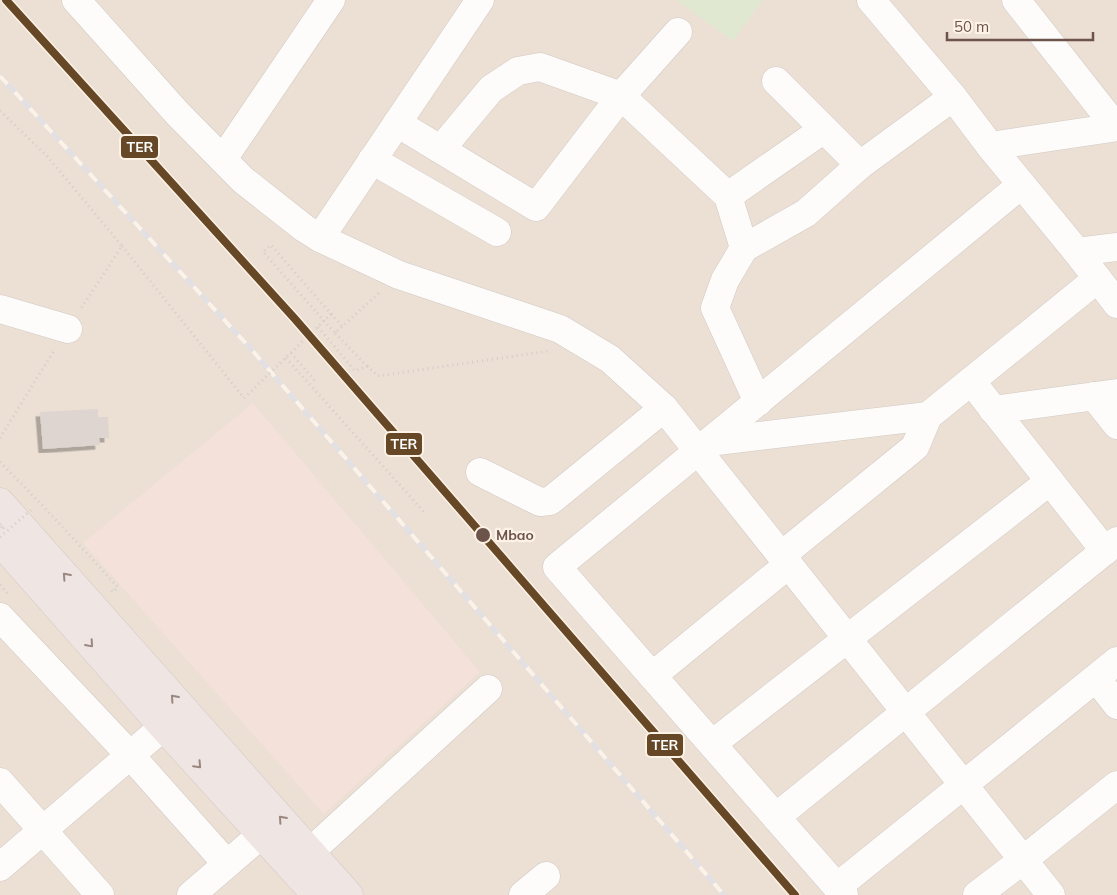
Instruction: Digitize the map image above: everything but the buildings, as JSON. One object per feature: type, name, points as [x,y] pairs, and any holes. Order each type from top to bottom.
[{"type":"highway","points":[[0,502],[349,895]]},
{"type":"highway","points":[[0,542],[316,895]]},
{"type":"street","points":[[76,0],[177,112],[243,180],[273,205],[320,238],[399,275],[560,329],[610,359],[664,408],[704,446],[786,560],[1051,895]]},
{"type":"street","points":[[223,159],[330,0]]},
{"type":"street","points":[[320,238],[480,0]]},
{"type":"street","points":[[871,0],[953,97],[1117,304]]},
{"type":"street","points":[[990,146],[1117,127],[1028,5]]},
{"type":"street","points":[[397,123],[536,207],[620,96],[678,32]]},
{"type":"street","points":[[441,149],[490,88],[518,71],[540,68],[620,96],[728,196],[744,248]]},
{"type":"street","points":[[776,81],[860,165]]},
{"type":"street","points":[[758,402],[715,308],[725,280],[744,248],[806,213],[860,165],[953,97]]},
{"type":"street","points":[[728,196],[824,129]]},
{"type":"street","points":[[372,160],[497,232]]},
{"type":"street","points":[[1021,184],[557,567],[841,891],[964,785],[1117,661]]},
{"type":"street","points":[[1077,252],[1117,247]]},
{"type":"street","points":[[652,676],[915,447],[928,416],[1098,279]]},
{"type":"street","points":[[0,309],[68,329]]},
{"type":"street","points":[[776,817],[1111,546],[1050,481],[971,381]]},
{"type":"street","points":[[993,410],[1106,395],[1117,425]]},
{"type":"street","points":[[480,472],[540,502],[550,501],[664,408]]},
{"type":"street","points":[[704,446],[928,416]]},
{"type":"street","points":[[712,744],[1050,481]]},
{"type":"street","points":[[4,629],[130,755],[227,864]]},
{"type":"street","points":[[1096,678],[1117,705]]},
{"type":"street","points":[[311,851],[488,689]]},
{"type":"street","points":[[0,867],[164,727]]},
{"type":"street","points":[[0,782],[100,895]]},
{"type":"street","points":[[977,895],[1117,785]]},
{"type":"street","points":[[191,895],[262,834]]},
{"type":"street","points":[[523,895],[546,876]]},
{"type":"path","points":[[0,111],[47,156],[244,398],[331,314]]},
{"type":"path","points":[[342,326],[271,245],[263,252],[335,333],[378,376],[561,349],[569,334]]},
{"type":"path","points":[[335,333],[399,275]]},
{"type":"path","points":[[318,327],[355,371],[367,366]]},
{"type":"path","points":[[291,353],[315,381]]},
{"type":"path","points":[[286,358],[424,512]]},
{"type":"path","points":[[0,462],[118,587],[113,592],[106,585]]},
{"type":"path","points":[[0,537],[31,510]]},
{"type":"shaded area","points":[[0,0],[1117,0],[1117,895],[0,895]]},
{"type":"shaded area","points":[[253,403],[480,672],[324,814],[83,543]]},
{"type":"green space","points":[[676,0],[763,0],[733,41]]},
{"type":"railway","points":[[0,76],[251,349],[724,895]]},
{"type":"transit line","name":"TER","points":[[6,0],[295,319],[795,895]]},
{"type":"place","name":"Mbao","points":[[483,535]]}]
